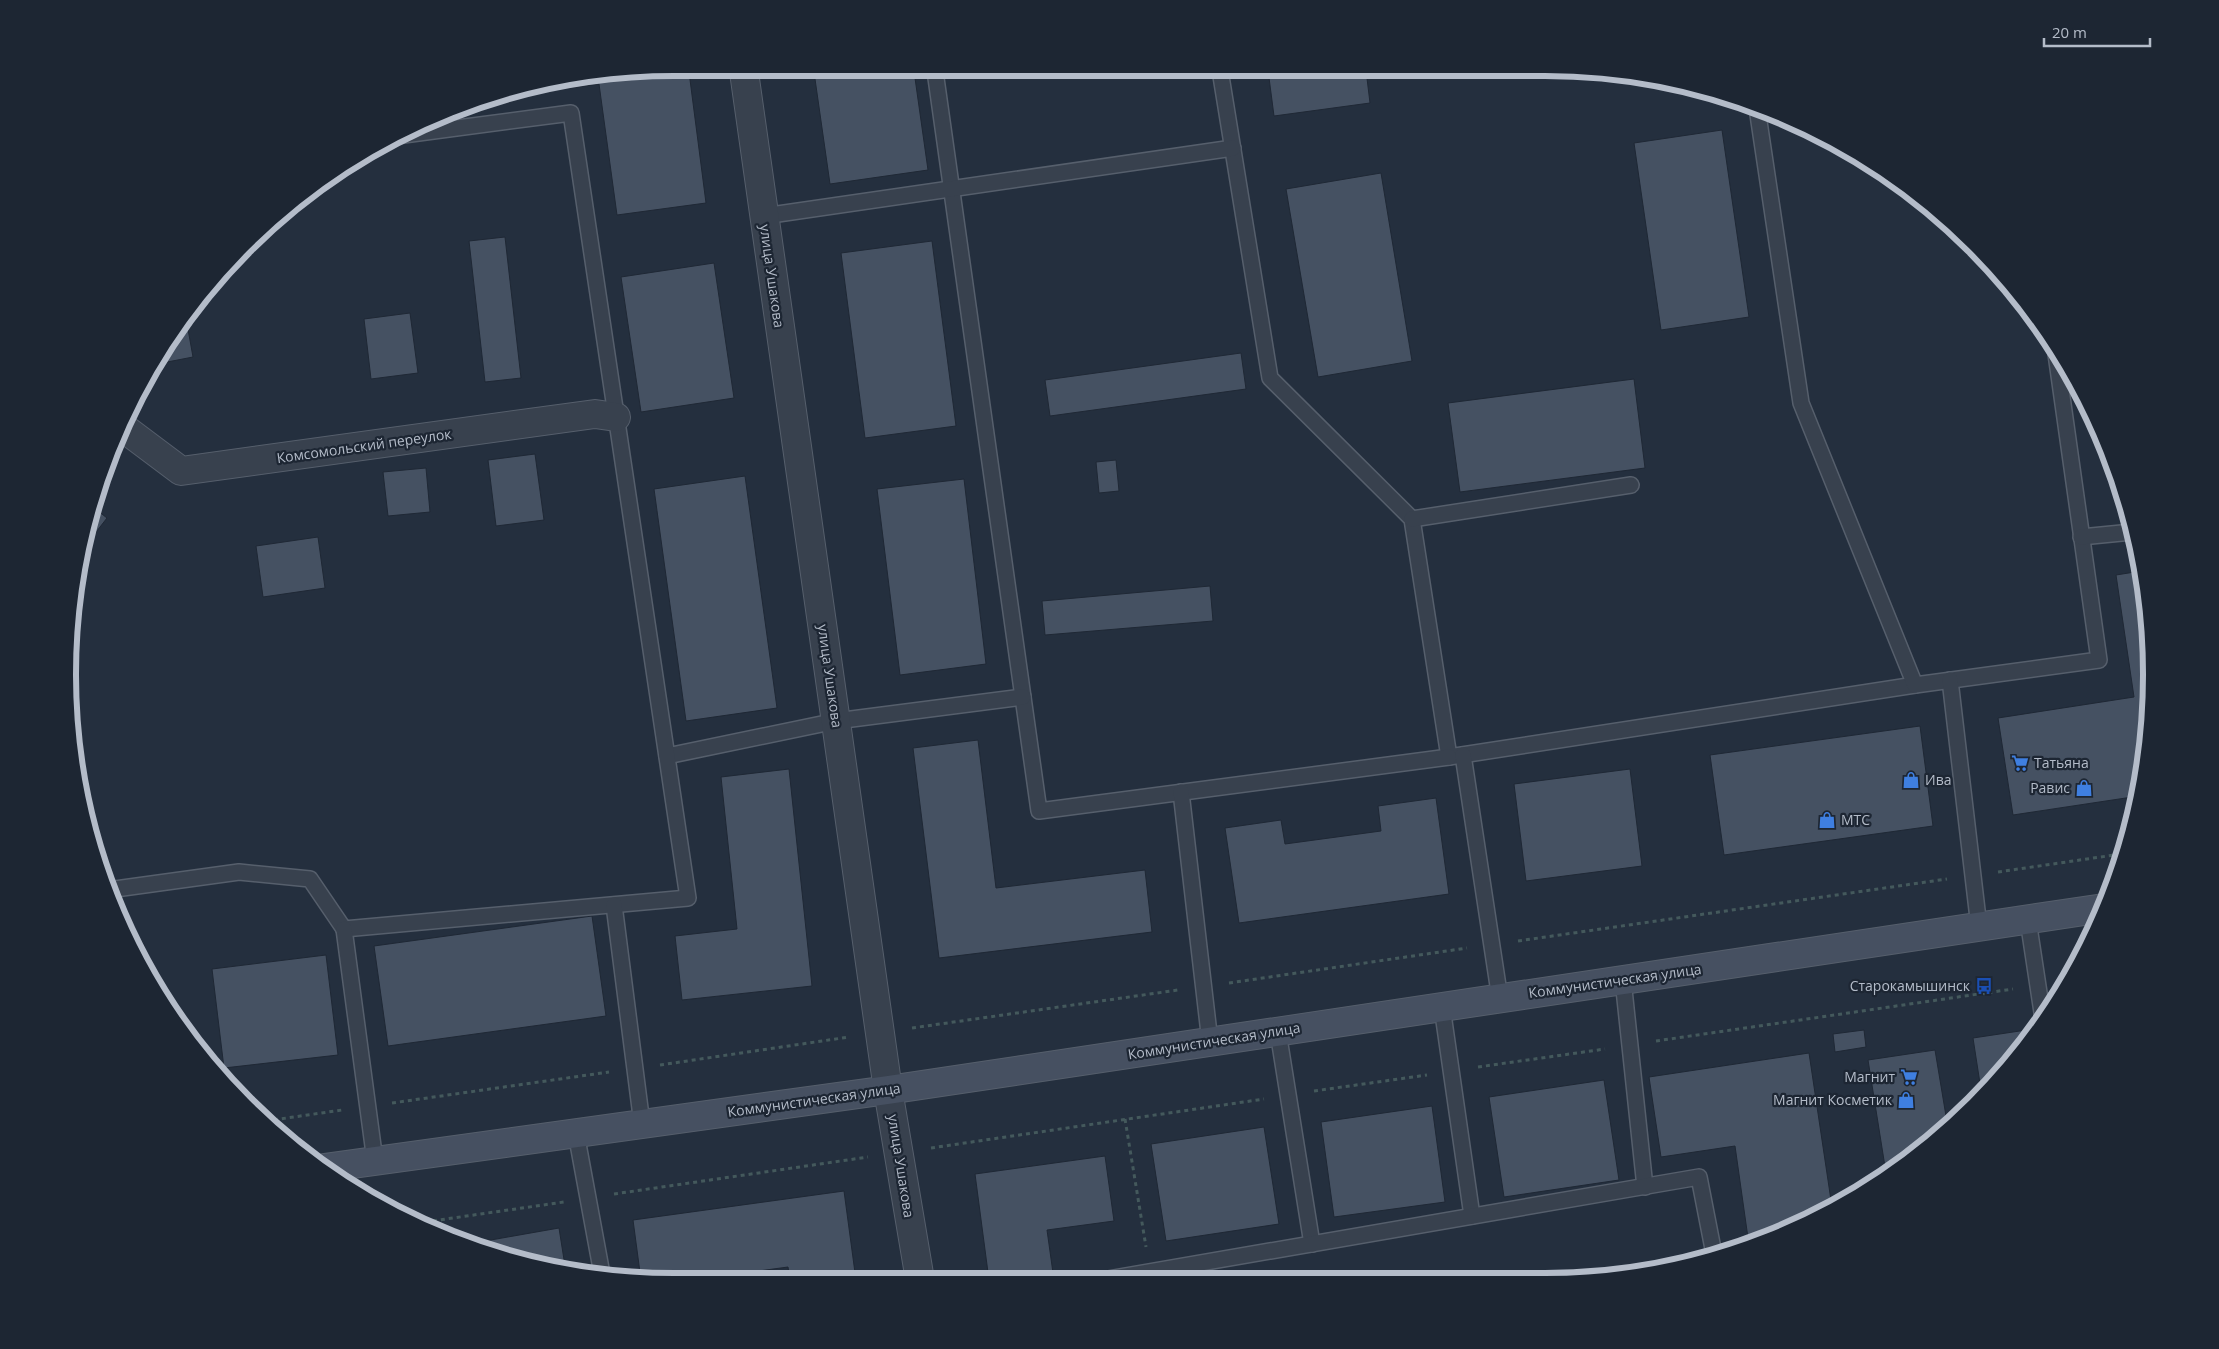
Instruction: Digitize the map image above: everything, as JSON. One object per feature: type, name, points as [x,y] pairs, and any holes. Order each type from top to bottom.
[{"type":"main road","name":"Коммунистическая улица","points":[[334,1167],[888,1090],[2094,910]]},
{"type":"street","name":"улица Ушакова","points":[[745,76],[888,1090],[919,1273]]},
{"type":"street","name":"Комсомольский переулок","points":[[128,432],[181,471],[595,414],[616,418]]},
{"type":"lane","points":[[936,76],[1039,811],[1456,756],[1915,684],[2099,660],[2058,367]]},
{"type":"lane","points":[[1221,76],[1270,378],[1412,519],[1500,998]]},
{"type":"lane","points":[[344,929],[688,898],[571,113],[422,133]]},
{"type":"lane","points":[[1758,116],[1801,402],[1915,684]]},
{"type":"lane","points":[[764,216],[1233,148]]},
{"type":"lane","points":[[1412,519],[1631,485]]},
{"type":"lane","points":[[2082,537],[2125,533]]},
{"type":"lane","points":[[1950,680],[1979,927]]},
{"type":"lane","points":[[667,756],[836,721],[1023,696]]},
{"type":"lane","points":[[1181,792],[1210,1042]]},
{"type":"lane","points":[[116,889],[238,872],[310,879],[344,929],[375,1161]]},
{"type":"lane","points":[[614,905],[642,1124]]},
{"type":"lane","points":[[2028,920],[2041,1008]]},
{"type":"lane","points":[[1623,980],[1645,1187]]},
{"type":"lane","points":[[1442,1007],[1472,1216]]},
{"type":"lane","points":[[1278,1032],[1312,1244]]},
{"type":"lane","points":[[576,1133],[601,1268]]},
{"type":"lane","points":[[1144,1273],[1699,1177],[1713,1248]]},
{"type":"path","points":[[432,1221],[2038,985]]},
{"type":"path","points":[[1124,1119],[1150,1272]]},
{"type":"building","points":[[690,76],[706,203],[617,215],[599,84],[541,92],[596,81]]},
{"type":"building","points":[[815,76],[915,76],[928,170],[830,184]]},
{"type":"building","points":[[1269,76],[1367,76],[1370,103],[1274,116]]},
{"type":"building","points":[[1722,130],[1749,317],[1661,330],[1634,143]]},
{"type":"building","points":[[1381,173],[1412,361],[1318,377],[1286,189]]},
{"type":"building","points":[[505,237],[521,378],[485,382],[469,241]]},
{"type":"building","points":[[932,241],[956,426],[865,438],[841,253]]},
{"type":"building","points":[[714,263],[734,398],[641,412],[621,277]]},
{"type":"building","points":[[410,313],[418,373],[371,379],[364,319]]},
{"type":"building","points":[[188,327],[193,357],[164,363]]},
{"type":"building","points":[[1241,353],[1246,389],[1050,416],[1045,380]]},
{"type":"building","points":[[1634,379],[1645,468],[1460,492],[1448,403]]},
{"type":"building","points":[[535,454],[544,520],[496,526],[488,460]]},
{"type":"building","points":[[1116,460],[1119,491],[1099,493],[1096,462]]},
{"type":"building","points":[[426,468],[430,512],[388,516],[383,472]]},
{"type":"building","points":[[745,476],[777,708],[686,721],[654,489]]},
{"type":"building","points":[[964,479],[986,664],[900,675],[877,489]]},
{"type":"building","points":[[99,512],[107,518],[93,536]]},
{"type":"building","points":[[318,537],[325,588],[263,597],[256,546]]},
{"type":"building","points":[[2134,572],[2138,596],[2141,635],[2143,674],[2141,714],[2138,753],[2129,797],[2013,815],[1998,718],[2134,697],[2116,575]]},
{"type":"building","points":[[1210,586],[1213,621],[1045,635],[1042,601]]},
{"type":"building","points":[[1920,726],[1933,826],[1724,855],[1710,755]]},
{"type":"building","points":[[978,740],[996,888],[1145,870],[1152,932],[939,958],[913,748]]},
{"type":"building","points":[[789,769],[812,986],[682,1000],[675,936],[737,929],[721,777]]},
{"type":"building","points":[[1630,769],[1642,866],[1526,881],[1514,784]]},
{"type":"building","points":[[1436,798],[1449,894],[1239,923],[1225,828],[1281,820],[1285,844],[1381,831],[1378,806]]},
{"type":"building","points":[[592,916],[606,1016],[388,1046],[374,946]]},
{"type":"building","points":[[326,955],[338,1055],[224,1068],[212,969]]},
{"type":"building","points":[[1864,1030],[1866,1047],[1835,1052],[1833,1034]]},
{"type":"building","points":[[2025,1030],[1980,1084],[1973,1038]]},
{"type":"building","points":[[1935,1050],[1946,1118],[1885,1166],[1868,1060]]},
{"type":"building","points":[[1809,1053],[1831,1200],[1748,1237],[1735,1146],[1661,1157],[1649,1077]]},
{"type":"building","points":[[1604,1080],[1619,1180],[1504,1197],[1489,1097]]},
{"type":"building","points":[[1432,1106],[1445,1202],[1334,1217],[1321,1122]]},
{"type":"building","points":[[1264,1127],[1279,1224],[1166,1241],[1151,1144]]},
{"type":"building","points":[[1105,1156],[1114,1221],[1047,1230],[1053,1273],[988,1273],[975,1174]]},
{"type":"building","points":[[844,1191],[855,1273],[789,1273],[788,1267],[744,1273],[640,1271],[633,1220]]},
{"type":"building","points":[[559,1228],[564,1262],[520,1252],[483,1241]]},
{"type":"place","name":"Татьяна","points":[[2020,763]]},
{"type":"place","name":"Ива","points":[[1911,780]]},
{"type":"place","name":"Равис","points":[[2084,788]]},
{"type":"place","name":"МТС","points":[[1827,820]]},
{"type":"place","name":"Старокамышинск","points":[[1984,986]]},
{"type":"place","name":"Магнит","points":[[1909,1077]]},
{"type":"place","name":"Магнит Косметик","points":[[1906,1100]]}]
